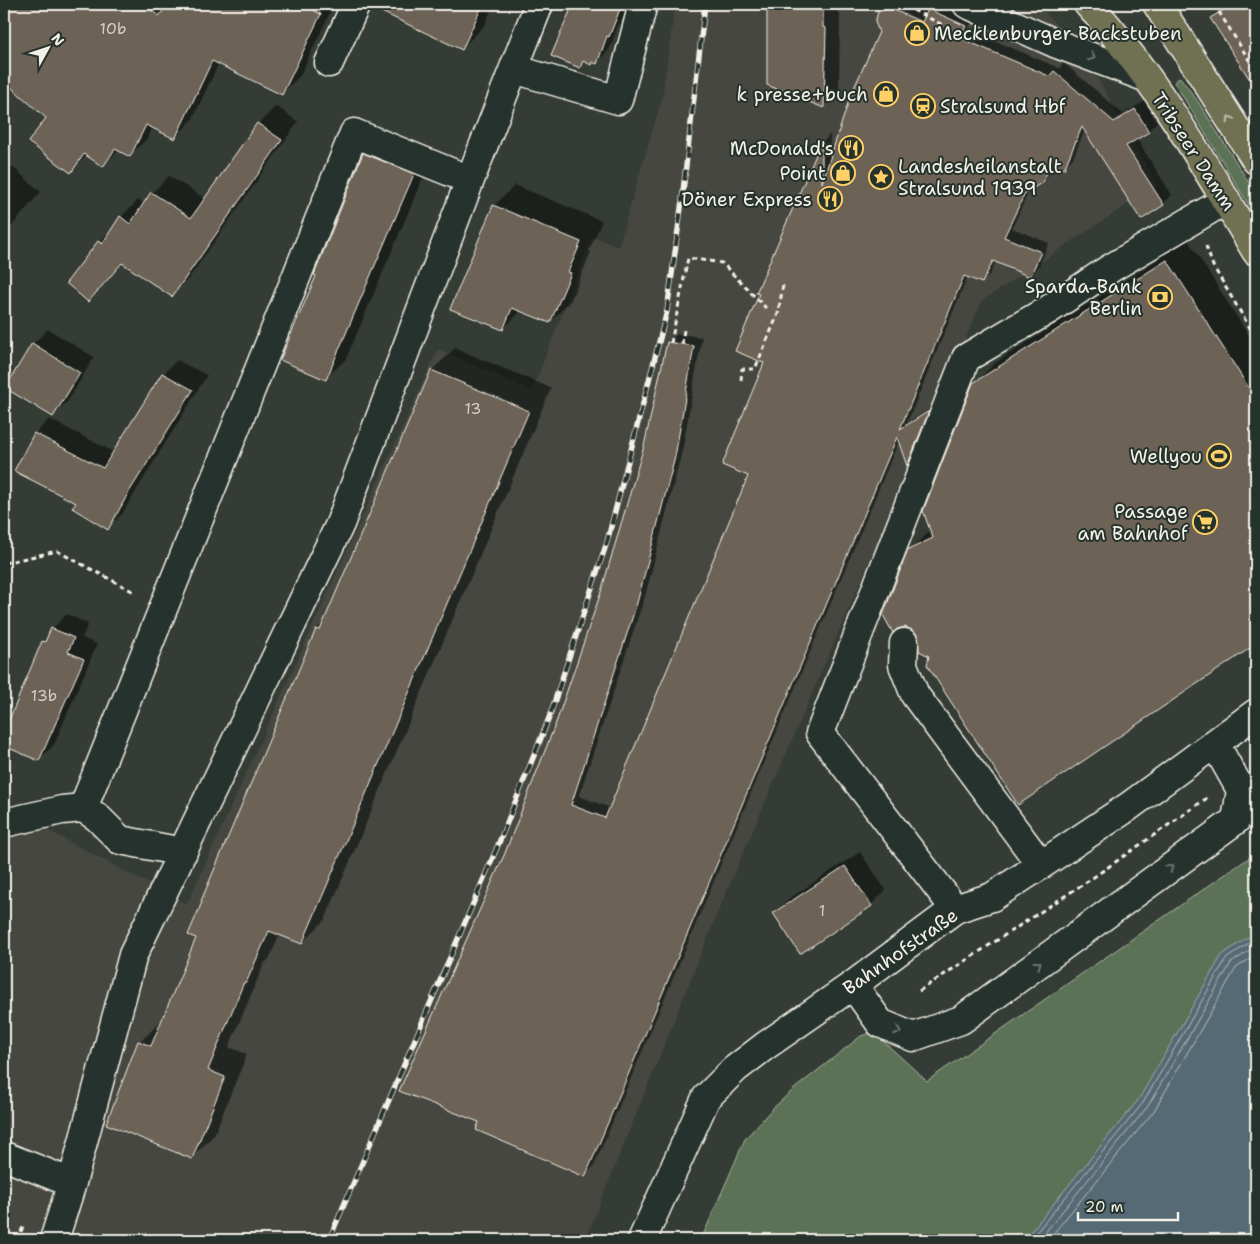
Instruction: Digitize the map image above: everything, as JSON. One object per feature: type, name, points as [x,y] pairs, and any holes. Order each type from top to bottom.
[{"type":"main road","name":"Tribseer Damm","points":[[1088,4],[1121,43],[1187,138],[1256,251]]},
{"type":"main road","points":[[1157,4],[1256,160]]},
{"type":"street","points":[[329,63],[356,4]]},
{"type":"street","points":[[54,1240],[72,1183],[133,955],[340,524],[470,180],[539,4]]},
{"type":"street","points":[[514,69],[618,100],[643,4]]},
{"type":"street","name":"Tribseer Damm","points":[[967,4],[1057,44],[1146,78]]},
{"type":"street","points":[[83,808],[354,133],[470,180]]},
{"type":"street","points":[[955,909],[820,733],[966,358],[1048,310],[1111,268],[1226,200]]},
{"type":"street","points":[[904,643],[903,665],[915,695],[1041,865]]},
{"type":"street","name":"Bahnhofstraße","points":[[642,1240],[706,1098],[735,1069],[955,909],[992,897],[1128,807],[1256,713]]},
{"type":"street","points":[[852,985],[880,1024],[913,1037],[961,1020],[1236,820],[1241,790],[1215,744]]},
{"type":"street","points":[[4,823],[62,810],[83,808],[97,817],[120,840],[182,852]]},
{"type":"street","points":[[4,1156],[72,1183]]},
{"type":"path","points":[[911,4],[909,8],[946,26]]},
{"type":"path","points":[[1214,4],[1256,71]]},
{"type":"path","points":[[1195,218],[1213,266],[1256,338]]},
{"type":"path","points":[[671,343],[688,258],[722,263],[766,308]]},
{"type":"path","points":[[741,380],[742,369],[755,369],[778,314],[783,285]]},
{"type":"path","points":[[682,344],[684,330]]},
{"type":"path","points":[[4,563],[57,551],[163,607]]},
{"type":"path","points":[[919,991],[1091,879],[1235,779]]},
{"type":"shaded area","points":[[675,4],[1038,4],[1088,61],[1157,185],[982,301],[723,900],[585,1240],[4,1240],[4,807],[187,904],[438,349],[532,391],[592,236],[618,247],[662,98]]},
{"type":"green space","points":[[1180,77],[1199,103],[1256,194],[1256,217],[1174,82]]},
{"type":"green space","points":[[1256,853],[1256,932],[1222,955],[1139,1099],[1024,1240],[701,1240],[745,1139],[771,1110],[793,1090],[861,1036],[873,1032],[927,1081]]},
{"type":"water","points":[[1256,932],[1256,1240],[1024,1240],[1139,1099],[1222,955]]},
{"type":"building","points":[[4,4],[143,4],[159,16],[168,4],[301,4],[321,14],[282,95],[212,61],[175,139],[146,125],[130,157],[115,149],[103,167],[84,154],[71,173],[28,142],[46,118],[4,81]]},
{"type":"building","points":[[371,4],[483,4],[462,50],[371,7]]},
{"type":"building","points":[[573,4],[622,4],[609,37],[607,36],[597,64],[592,62],[591,65],[583,61],[580,68],[551,56]]},
{"type":"building","points":[[767,4],[823,4],[823,27],[826,28],[824,108],[767,85]]},
{"type":"building","points":[[1234,4],[1256,4],[1256,89],[1210,18]]},
{"type":"building","points":[[889,8],[922,22],[928,9],[966,26],[960,38],[1049,76],[1054,71],[1114,122],[1135,109],[1149,132],[1126,146],[1164,205],[1141,220],[1082,127],[1064,169],[1051,164],[1043,182],[1025,193],[1004,237],[1041,252],[1030,277],[993,261],[982,283],[964,276],[900,429],[929,411],[907,466],[897,437],[585,1177],[476,1130],[479,1122],[399,1091],[505,853],[557,720],[601,592],[644,446],[667,342],[694,346],[675,457],[637,603],[571,805],[605,818],[748,476],[722,465],[764,363],[735,351],[759,294],[756,293],[822,141],[822,183],[850,97],[879,32],[875,22],[878,12]]},
{"type":"building","points":[[257,123],[282,140],[172,297],[122,263],[88,302],[66,283],[98,241],[102,244],[120,216],[130,224],[151,192],[191,218]]},
{"type":"building","points":[[363,153],[414,174],[326,380],[280,360],[316,276],[314,275]]},
{"type":"building","points":[[493,205],[581,242],[568,272],[571,273],[550,323],[512,308],[503,330],[450,309]]},
{"type":"building","points":[[1167,260],[1256,399],[1256,644],[1018,805],[927,665],[929,656],[919,651],[918,635],[905,627],[897,629],[893,633],[883,615],[908,550],[933,538],[923,511],[973,383]]},
{"type":"building","points":[[32,343],[80,373],[53,417],[5,388]]},
{"type":"building","points":[[431,370],[529,411],[302,944],[269,931],[246,983],[244,982],[208,1070],[225,1077],[192,1159],[106,1124],[138,1041],[151,1046],[196,938],[188,935],[201,901],[316,629],[320,630]]},
{"type":"building","points":[[162,373],[193,390],[129,492],[108,530],[72,508],[76,503],[14,471],[34,433],[103,468]]},
{"type":"building","points":[[51,628],[74,638],[68,652],[84,659],[39,761],[4,746],[4,732],[42,641],[45,642]]},
{"type":"building","points":[[845,866],[872,906],[800,954],[773,913]]},
{"type":"railway","points":[[329,1240],[496,850],[549,718],[607,542],[667,311],[705,4]]},
{"type":"place","name":"Mecklenburger Backstuben","points":[[917,33]]},
{"type":"place","name":"k presse+buch","points":[[886,94]]},
{"type":"place","name":"Stralsund Hbf","points":[[923,106]]},
{"type":"place","name":"McDonald's","points":[[851,148]]},
{"type":"place","name":"Point","points":[[843,173]]},
{"type":"place","name":"Landesheilanstalt Stralsund 1939","points":[[881,177]]},
{"type":"place","name":"Döner Express","points":[[830,199]]},
{"type":"place","name":"Sparda-Bank Berlin","points":[[1160,297]]},
{"type":"place","name":"Wellyou","points":[[1219,456]]},
{"type":"place","name":"Passage am Bahnhof","points":[[1205,522]]}]
